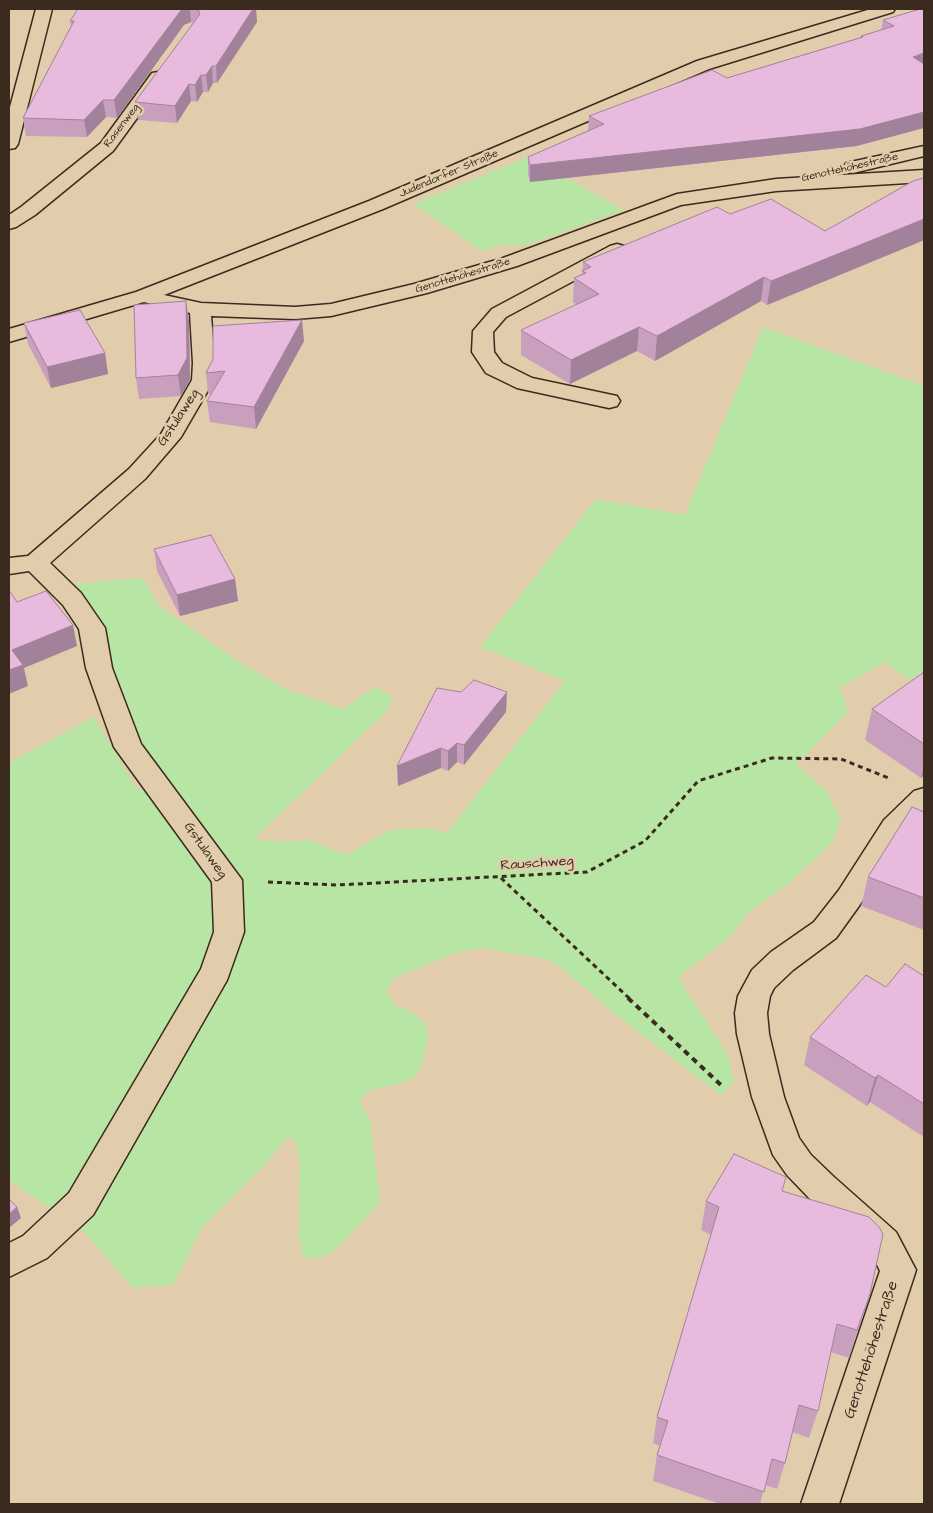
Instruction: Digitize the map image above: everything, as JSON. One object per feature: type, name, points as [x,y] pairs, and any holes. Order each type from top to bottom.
[{"type":"street","points":[[9,144],[44,9]]},
{"type":"street","name":"Judendorfer Straße","points":[[9,336],[142,296],[376,205],[703,65],[887,9]]},
{"type":"street","name":"Rasenweg","points":[[9,223],[28,211],[107,147],[169,60]]},
{"type":"street","name":"Genottehöhestraße","points":[[142,296],[201,309],[296,313],[342,308],[420,289],[510,262],[677,200],[776,185],[924,151]]},
{"type":"street","name":"Genottehöhestraße","points":[[703,215],[776,185],[924,176]]},
{"type":"street","points":[[609,402],[525,383],[494,368],[483,352],[483,331],[499,313],[612,252],[630,245]]},
{"type":"street","name":"Gstulaweg","points":[[9,1260],[35,1247],[81,1204],[216,971],[229,932],[227,880],[128,747],[99,668],[92,628],[72,599],[22,565],[137,474],[170,437],[203,380],[201,309]]},
{"type":"street","name":"Genottehöhestraße","points":[[820,1504],[898,1270],[884,1243],[822,1188],[799,1165],[785,1145],[768,1097],[753,1034],[752,1013],[754,996],[763,979],[782,961],[825,930],[849,898],[894,827],[924,798]]},
{"type":"path","name":"Rauschweg","points":[[227,880],[337,885],[500,878],[586,872],[645,841],[698,781],[772,758],[841,759],[897,781]]},
{"type":"path","points":[[500,878],[728,1091]]},
{"type":"green space","points":[[528,157],[624,210],[526,245],[500,245],[482,251],[413,204]]},
{"type":"green space","points":[[763,327],[924,386],[924,674],[912,682],[885,662],[839,688],[844,696],[848,712],[796,765],[827,791],[840,819],[834,840],[793,880],[748,913],[730,937],[678,977],[728,1055],[734,1081],[722,1096],[617,1016],[558,965],[541,958],[483,948],[455,953],[394,978],[386,992],[395,1006],[411,1011],[425,1023],[428,1034],[426,1049],[420,1071],[411,1080],[368,1091],[359,1101],[370,1120],[380,1203],[345,1240],[330,1254],[313,1259],[303,1255],[299,1237],[300,1165],[296,1141],[288,1137],[267,1162],[201,1229],[174,1284],[133,1288],[85,1233],[9,1180],[9,763],[94,717],[137,790],[162,778],[137,737],[115,691],[95,613],[70,584],[143,578],[159,606],[239,662],[286,689],[342,709],[375,687],[393,698],[387,711],[254,839],[280,842],[308,840],[347,855],[389,830],[431,828],[446,834],[565,681],[480,647],[596,499],[685,515]]},
{"type":"building","points":[[78,9],[182,9],[114,100],[103,100],[84,120],[23,118],[74,21],[70,21]]},
{"type":"building","points":[[198,9],[253,9],[216,66],[212,66],[206,75],[201,75],[195,85],[189,84],[175,106],[135,102],[200,14]]},
{"type":"building","points":[[924,9],[924,53],[913,57],[924,64],[924,112],[860,129],[530,165],[528,157],[604,124],[589,116],[712,70],[727,78],[863,37],[861,36],[894,26],[883,20]]},
{"type":"building","points":[[924,178],[924,219],[771,281],[764,277],[657,336],[639,327],[571,360],[521,330],[599,294],[574,278],[586,273],[582,271],[591,267],[583,262],[717,207],[730,214],[771,199],[825,231],[913,181]]},
{"type":"building","points":[[186,301],[187,358],[178,375],[136,378],[134,305]]},
{"type":"building","points":[[80,310],[105,353],[47,367],[24,323]]},
{"type":"building","points":[[302,320],[254,407],[207,401],[225,371],[206,373],[213,359],[213,326]]},
{"type":"building","points":[[211,535],[235,579],[177,595],[154,549]]},
{"type":"building","points":[[9,590],[17,602],[46,591],[73,625],[12,650],[23,665],[9,670]]},
{"type":"building","points":[[924,672],[924,744],[872,709]]},
{"type":"building","points":[[474,680],[507,692],[464,745],[457,743],[448,751],[441,748],[397,766],[437,688],[461,692]]},
{"type":"building","points":[[912,807],[924,812],[924,898],[868,877]]},
{"type":"building","points":[[905,964],[924,976],[924,1104],[878,1075],[875,1078],[810,1037],[866,975],[886,987]]},
{"type":"building","points":[[734,1154],[786,1177],[782,1191],[869,1217],[883,1234],[870,1294],[857,1330],[837,1324],[818,1411],[799,1405],[785,1463],[772,1459],[764,1492],[657,1455],[668,1421],[657,1417],[719,1207],[706,1201]]},
{"type":"building","points":[[9,1199],[17,1207],[9,1214]]}]
